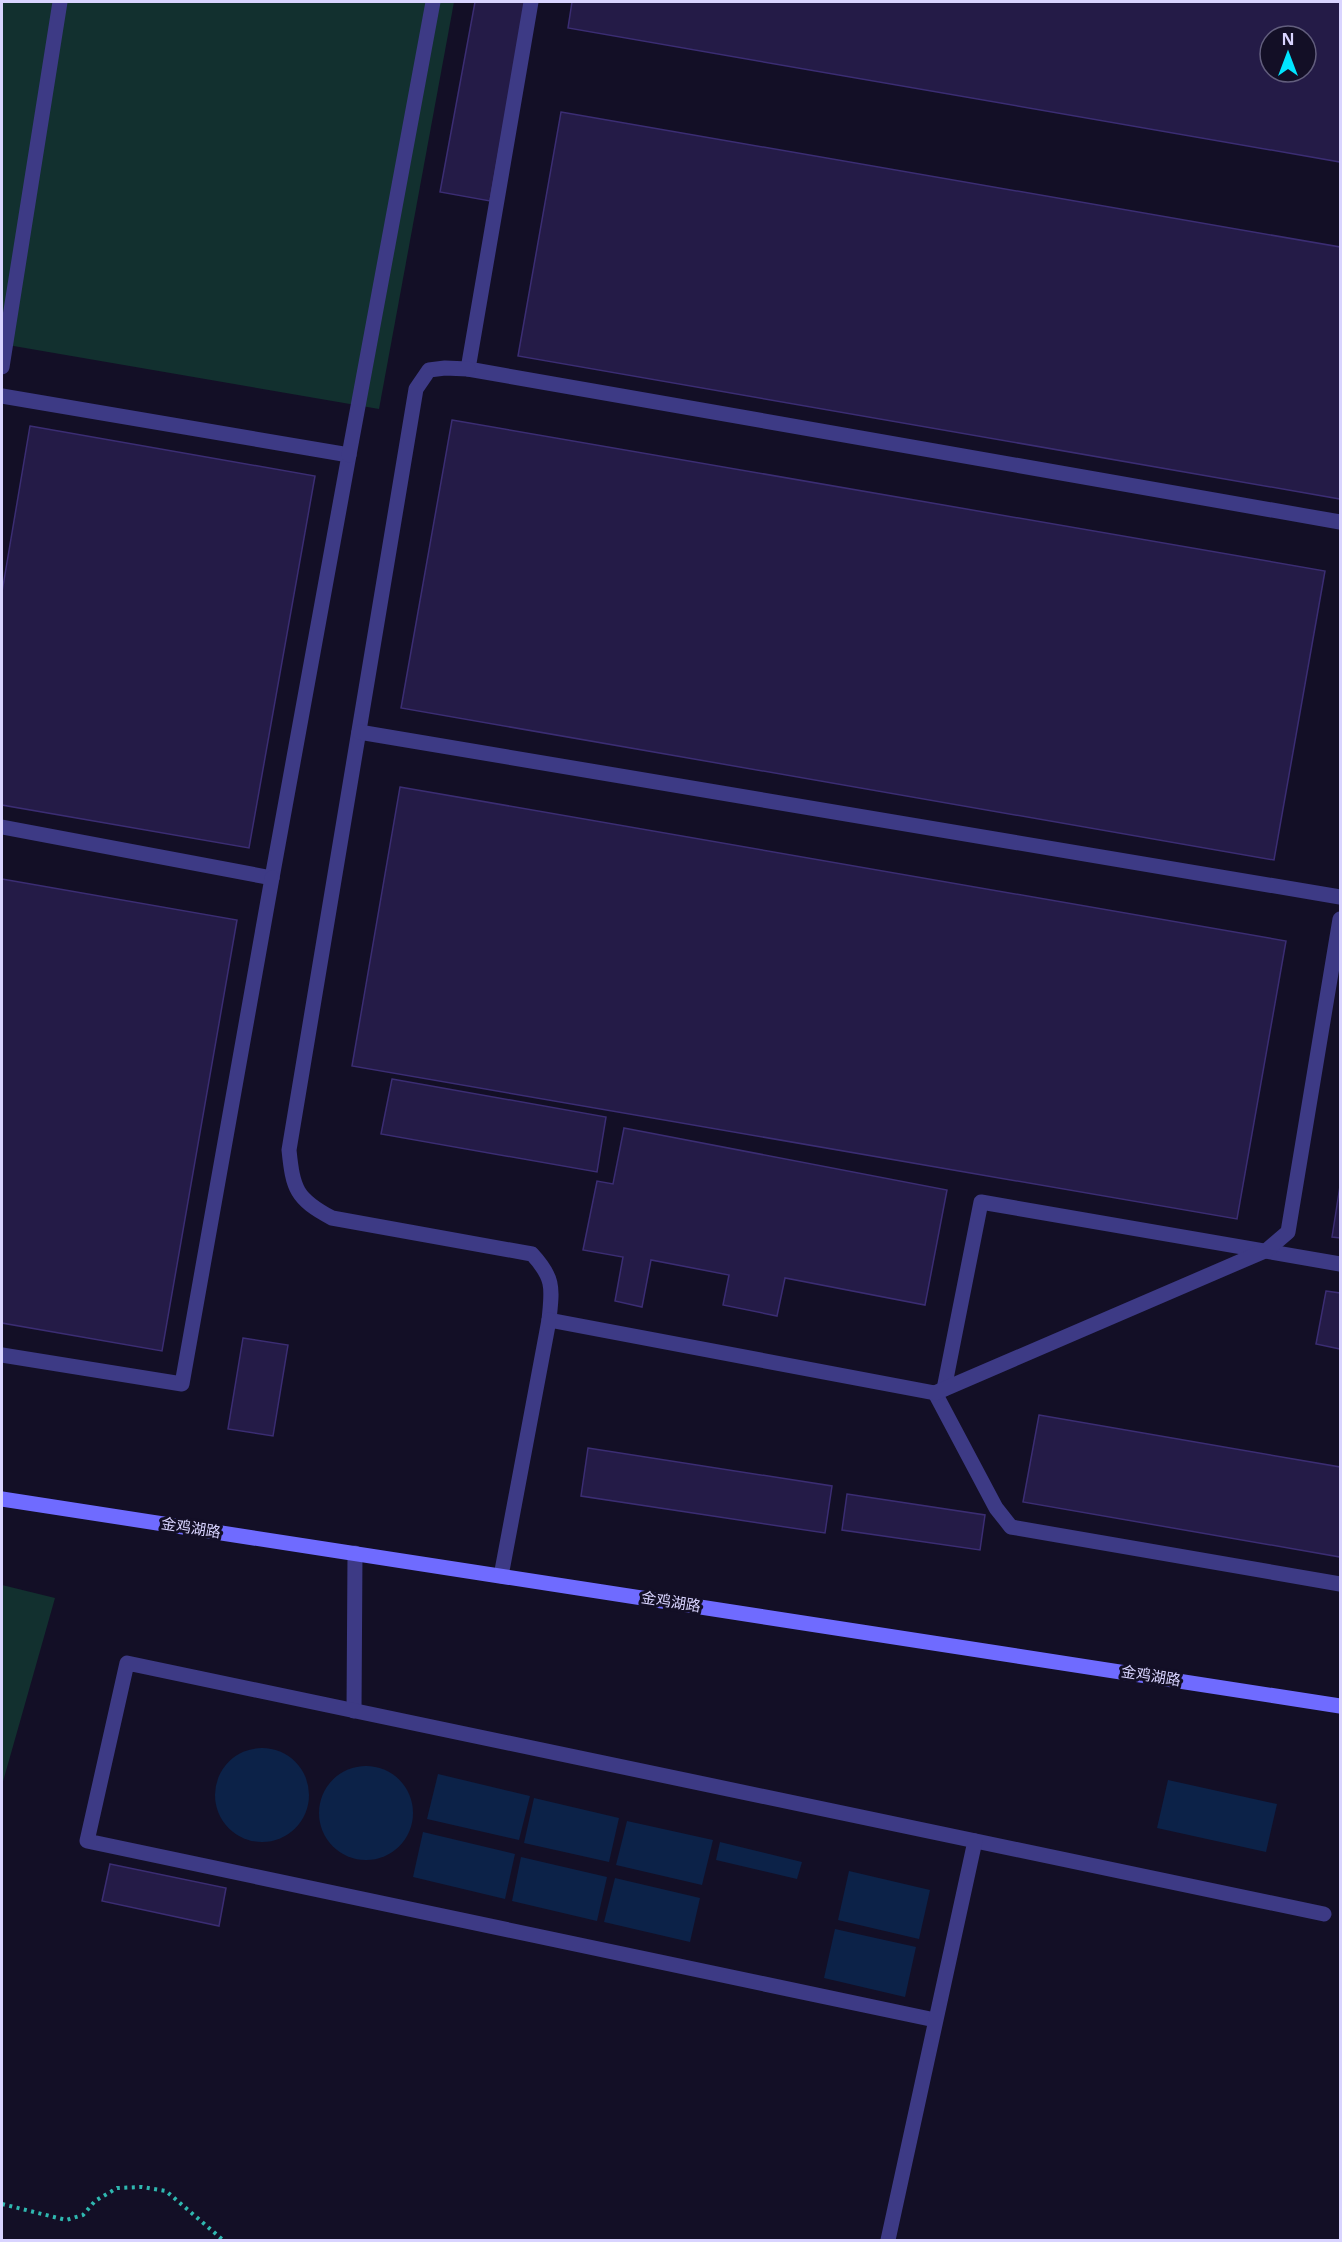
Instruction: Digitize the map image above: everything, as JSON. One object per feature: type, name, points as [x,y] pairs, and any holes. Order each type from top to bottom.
[{"type":"street","name":"金鸡湖路","points":[[2,1499],[1341,1706]]},
{"type":"lane","points":[[2,367],[60,2]]},
{"type":"lane","points":[[2,1355],[182,1384],[272,878],[433,2]]},
{"type":"lane","points":[[468,369],[531,2]]},
{"type":"lane","points":[[501,1576],[549,1320],[552,1288],[545,1268],[532,1254],[332,1218],[310,1206],[299,1194],[292,1171],[290,1150],[416,389],[429,370],[468,369],[1341,522]]},
{"type":"lane","points":[[2,396],[349,455]]},
{"type":"lane","points":[[359,732],[1341,897]]},
{"type":"lane","points":[[2,828],[272,878]]},
{"type":"lane","points":[[549,1320],[940,1391],[1267,1250],[1287,1232],[1341,919]]},
{"type":"lane","points":[[1341,1264],[981,1202],[940,1391],[996,1508],[1011,1527],[1341,1584]]},
{"type":"lane","points":[[354,1711],[355,1553]]},
{"type":"lane","points":[[935,2020],[87,1841],[127,1663],[1324,1914]]},
{"type":"lane","points":[[888,2241],[975,1841]]},
{"type":"path","points":[[2,2204],[66,2220],[83,2215],[94,2201],[117,2188],[142,2187],[166,2191],[223,2241]]},
{"type":"green space","points":[[2,2],[454,2],[379,409],[2,344]]},
{"type":"green space","points":[[2,1585],[55,1598],[2,1785]]},
{"type":"water","points":[[262,1748],[280,1752],[295,1762],[305,1777],[309,1795],[305,1813],[295,1828],[280,1838],[262,1842],[244,1838],[229,1828],[219,1813],[215,1795],[219,1777],[229,1762],[244,1752]]},
{"type":"water","points":[[366,1766],[384,1770],[399,1780],[409,1795],[413,1813],[409,1831],[399,1846],[384,1856],[366,1860],[348,1856],[333,1846],[323,1831],[319,1813],[323,1795],[333,1780],[348,1770]]},
{"type":"water","points":[[438,1774],[530,1796],[519,1840],[427,1819]]},
{"type":"water","points":[[1168,1780],[1277,1804],[1266,1852],[1157,1828]]},
{"type":"water","points":[[534,1798],[619,1818],[609,1862],[524,1843]]},
{"type":"water","points":[[627,1821],[713,1840],[702,1885],[616,1865]]},
{"type":"water","points":[[423,1832],[515,1854],[505,1899],[413,1877]]},
{"type":"water","points":[[720,1842],[802,1862],[797,1879],[716,1860]]},
{"type":"water","points":[[521,1857],[607,1877],[597,1921],[512,1901]]},
{"type":"water","points":[[849,1871],[930,1890],[919,1939],[838,1920]]},
{"type":"water","points":[[615,1878],[700,1898],[690,1942],[604,1922]]},
{"type":"water","points":[[835,1929],[916,1947],[905,1997],[824,1978]]},
{"type":"building","points":[[475,2],[526,2],[490,201],[440,192]]},
{"type":"building","points":[[572,2],[1340,2],[1340,162],[568,28]]},
{"type":"building","points":[[561,112],[1340,247],[1340,499],[518,356]]},
{"type":"building","points":[[452,420],[1325,571],[1274,860],[401,708]]},
{"type":"building","points":[[30,426],[315,476],[249,848],[2,805],[2,592]]},
{"type":"building","points":[[400,787],[1286,941],[1237,1219],[352,1066]]},
{"type":"building","points":[[2,879],[237,920],[162,1351],[2,1323]]},
{"type":"building","points":[[392,1079],[606,1117],[597,1172],[381,1134]]},
{"type":"building","points":[[624,1128],[947,1190],[925,1305],[785,1278],[777,1316],[723,1305],[729,1275],[651,1260],[642,1307],[615,1301],[623,1257],[583,1250],[597,1181],[613,1184]]},
{"type":"building","points":[[1340,1186],[1340,1238],[1332,1237]]},
{"type":"building","points":[[1326,1291],[1340,1293],[1340,1349],[1316,1344]]},
{"type":"building","points":[[243,1338],[288,1345],[273,1436],[228,1429]]},
{"type":"building","points":[[1039,1415],[1340,1467],[1340,1557],[1023,1502]]},
{"type":"building","points":[[588,1448],[832,1486],[825,1533],[581,1496]]},
{"type":"building","points":[[847,1494],[985,1515],[980,1550],[842,1530]]},
{"type":"building","points":[[110,1864],[226,1888],[219,1926],[102,1901]]}]
